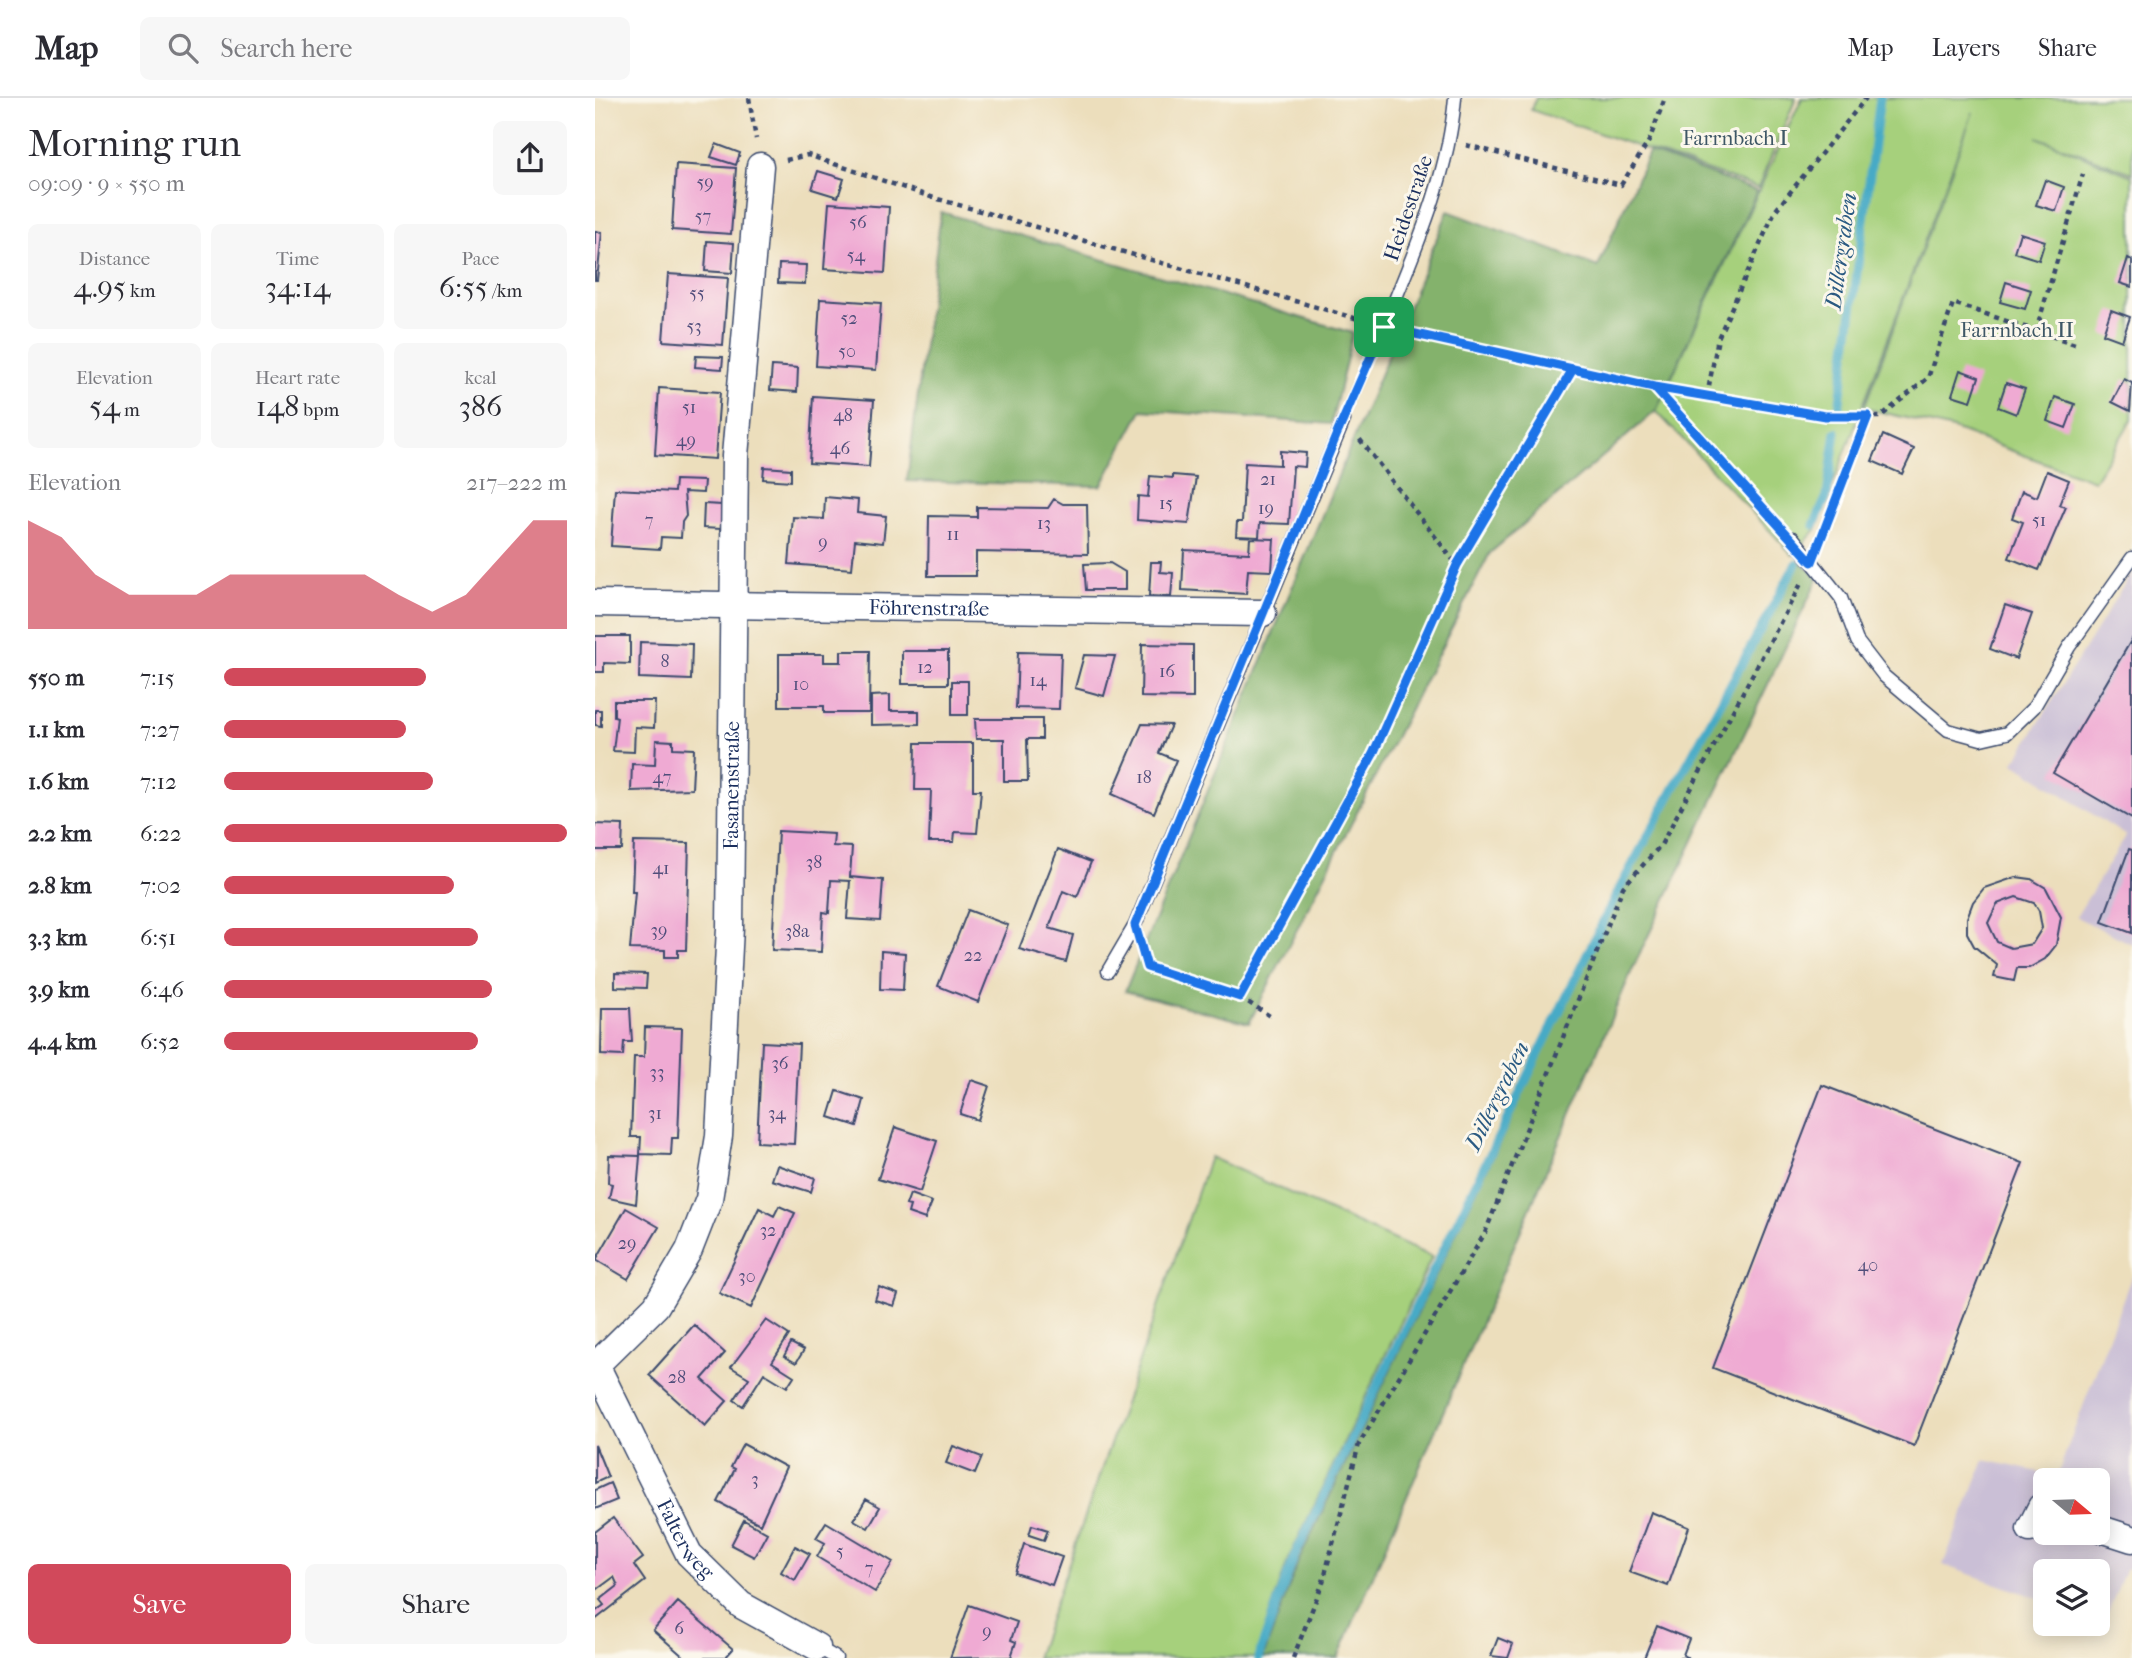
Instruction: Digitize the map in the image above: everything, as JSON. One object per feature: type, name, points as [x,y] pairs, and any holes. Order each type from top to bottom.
[{"type":"street","name":"Fasanenstraße","points":[[596,1365],[656,1306],[689,1250],[709,1199],[719,1136],[730,928],[735,456],[760,166]]},
{"type":"street","name":"Föhrenstraße","points":[[595,603],[1263,613]]},
{"type":"street","name":"Falterweg","points":[[596,1365],[689,1554],[741,1605],[827,1652]]},
{"type":"street","points":[[2111,1532],[2132,1539]]},
{"type":"lane","name":"Heidestraße","points":[[1384,327],[1428,218],[1451,141],[1455,98]]},
{"type":"lane","points":[[1108,971],[1135,925],[1344,420]]},
{"type":"lane","points":[[1793,538],[1841,598],[1857,641],[1884,676],[1948,730],[1981,739],[2007,733],[2034,707],[2069,647],[2132,558]]},
{"type":"path","points":[[749,98],[760,166],[808,155],[931,197],[1384,327],[1654,387],[1825,416],[1880,417],[1928,378],[1953,303],[2074,344]]},
{"type":"path","points":[[1451,141],[1621,185],[1649,141],[1665,98]]},
{"type":"path","points":[[1707,396],[1718,338],[1775,211],[1865,98]]},
{"type":"path","points":[[2036,331],[2083,174]]},
{"type":"path","points":[[1384,327],[1344,420],[1457,565]]},
{"type":"path","points":[[1240,997],[1373,754],[1457,565],[1573,369]]},
{"type":"path","points":[[1654,387],[1793,538]]},
{"type":"path","points":[[1293,1658],[1323,1582],[1359,1444],[1485,1234],[1623,887],[1661,845],[1812,562],[1868,416]]},
{"type":"path","points":[[1135,925],[1147,967],[1240,997],[1273,1018]]},
{"type":"shaded area","points":[[2132,572],[2132,944],[2076,917],[2126,836],[2014,763]]},
{"type":"shaded area","points":[[2132,1275],[2132,1570],[2126,1568],[2110,1607],[2110,1559],[2033,1559],[2033,1596],[1943,1565],[1984,1460],[2033,1471],[2033,1545],[2111,1545],[2111,1468],[2060,1468]]},
{"type":"green space","name":"Farrnbach I","points":[[1536,98],[1796,98],[1758,188],[1531,110]]},
{"type":"green space","name":"Farrnbach II","points":[[1802,98],[2132,98],[2132,173],[2037,137],[2132,176],[2132,419],[2094,481],[1953,429],[1864,408],[1973,112],[1816,530],[1793,555],[1656,411]]},
{"type":"green space","points":[[1649,152],[1757,191],[1656,411],[1490,553],[1249,1023],[1125,991],[1448,211],[1598,267]]},
{"type":"green space","points":[[941,212],[1353,333],[1331,424],[1142,410],[1101,486],[907,481]]},
{"type":"green space","points":[[1800,561],[1818,579],[1632,970],[1338,1658],[1263,1658],[1298,1562],[1620,892]]},
{"type":"green space","points":[[1210,1157],[1432,1257],[1288,1560],[1255,1658],[1036,1658]]},
{"type":"building","points":[[716,144],[740,153],[736,165],[711,157]]},
{"type":"building","points":[[676,164],[736,168],[731,234],[672,230]]},
{"type":"building","points":[[818,171],[844,179],[838,197],[812,189]]},
{"type":"building","points":[[2045,180],[2064,187],[2056,211],[2036,205]]},
{"type":"building","points":[[829,203],[889,207],[885,273],[824,269]]},
{"type":"building","points":[[595,231],[602,232],[597,280],[595,280]]},
{"type":"building","points":[[2020,233],[2045,241],[2039,260],[2014,252]]},
{"type":"building","points":[[707,241],[734,243],[732,273],[705,271]]},
{"type":"building","points":[[2128,258],[2132,260],[2132,287],[2120,283]]},
{"type":"building","points":[[779,264],[806,265],[805,284],[778,283]]},
{"type":"building","points":[[668,274],[728,278],[723,345],[663,341]]},
{"type":"building","points":[[2006,282],[2031,290],[2025,309],[2000,302]]},
{"type":"building","points":[[820,299],[881,303],[876,370],[816,366]]},
{"type":"building","points":[[2111,310],[2130,317],[2122,341],[2103,334]]},
{"type":"building","points":[[696,356],[723,357],[722,369],[695,367]]},
{"type":"building","points":[[772,366],[798,368],[797,392],[770,390]]},
{"type":"building","points":[[1960,370],[1979,377],[1971,401],[1952,395]]},
{"type":"building","points":[[2124,379],[2132,383],[2130,411],[2112,402]]},
{"type":"building","points":[[2006,383],[2025,389],[2016,414],[1998,407]]},
{"type":"building","points":[[659,388],[720,392],[715,459],[655,455]]},
{"type":"building","points":[[813,396],[874,400],[869,467],[809,463]]},
{"type":"building","points":[[2055,397],[2075,404],[2066,428],[2047,421]]},
{"type":"building","points":[[1883,435],[1914,449],[1902,474],[1872,461]]},
{"type":"building","points":[[1280,451],[1306,453],[1305,467],[1293,466],[1289,524],[1260,523],[1259,537],[1236,536],[1237,522],[1242,522],[1245,463],[1280,465]]},
{"type":"building","points":[[764,467],[791,469],[791,481],[763,479]]},
{"type":"building","points":[[2047,471],[2069,480],[2059,505],[2066,507],[2039,570],[2009,558],[2023,522],[2012,518],[2022,491],[2037,497]]},
{"type":"building","points":[[1173,475],[1196,477],[1189,524],[1137,520],[1138,496],[1148,497],[1150,476],[1173,478]]},
{"type":"building","points":[[675,480],[704,481],[703,493],[684,492],[686,516],[682,522],[681,538],[661,537],[660,549],[611,546],[615,489],[674,492]]},
{"type":"building","points":[[825,497],[858,500],[857,513],[886,516],[883,543],[855,540],[852,569],[789,564],[793,517],[824,519]]},
{"type":"building","points":[[1054,499],[1063,504],[1087,504],[1088,554],[976,552],[976,576],[928,576],[929,516],[977,517],[977,507],[1048,508]]},
{"type":"building","points":[[704,504],[722,505],[721,529],[703,528]]},
{"type":"building","points":[[1250,538],[1274,539],[1272,571],[1248,570],[1246,594],[1182,590],[1184,550],[1249,553]]},
{"type":"building","points":[[1151,562],[1161,562],[1160,572],[1173,573],[1171,597],[1149,596]]},
{"type":"building","points":[[1110,563],[1125,572],[1125,590],[1086,590],[1084,564]]},
{"type":"building","points":[[2005,605],[2032,614],[2016,659],[1990,649]]},
{"type":"building","points":[[595,636],[630,636],[630,664],[604,663],[604,672],[595,672]]},
{"type":"building","points":[[2132,639],[2132,819],[2053,773]]},
{"type":"building","points":[[640,642],[692,644],[691,680],[639,678]]},
{"type":"building","points":[[1142,644],[1193,645],[1193,698],[1141,697]]},
{"type":"building","points":[[841,651],[870,651],[869,713],[824,713],[824,706],[779,706],[779,654],[824,654],[824,662],[841,662]]},
{"type":"building","points":[[902,651],[948,651],[948,684],[902,684]]},
{"type":"building","points":[[1018,652],[1061,653],[1059,709],[1016,708]]},
{"type":"building","points":[[1084,655],[1115,656],[1104,696],[1075,688]]},
{"type":"building","points":[[952,681],[968,681],[968,715],[952,715]]},
{"type":"building","points":[[890,695],[890,711],[919,711],[919,724],[871,725],[871,696]]},
{"type":"building","points":[[614,701],[655,701],[654,728],[635,727],[634,752],[613,751],[617,717],[614,716]]},
{"type":"building","points":[[595,710],[601,710],[601,726],[595,725]]},
{"type":"building","points":[[975,719],[1042,719],[1042,739],[1027,739],[1028,781],[1004,781],[1004,739],[976,739]]},
{"type":"building","points":[[1142,724],[1171,725],[1159,753],[1176,760],[1154,813],[1112,794]]},
{"type":"building","points":[[656,740],[673,741],[673,748],[694,749],[692,789],[631,791],[632,764],[655,765]]},
{"type":"building","points":[[916,743],[973,743],[973,790],[981,790],[977,833],[955,832],[954,842],[929,842],[931,790],[915,790]]},
{"type":"building","points":[[595,824],[623,825],[622,850],[595,850]]},
{"type":"building","points":[[778,831],[834,834],[833,846],[852,847],[850,877],[883,880],[880,921],[847,919],[850,881],[831,880],[829,913],[823,912],[821,952],[772,950]]},
{"type":"building","points":[[634,842],[689,843],[686,950],[678,950],[678,957],[665,957],[665,950],[630,949],[635,892],[632,892]]},
{"type":"building","points":[[1058,849],[1091,862],[1077,897],[1063,891],[1049,928],[1073,935],[1066,962],[1019,949]]},
{"type":"building","points":[[2129,849],[2132,850],[2132,933],[2102,922]]},
{"type":"building","points":[[2016,877],[2031,879],[2046,888],[2061,917],[2056,945],[2045,959],[2029,968],[2017,968],[2014,981],[1994,977],[1997,965],[1974,946],[1967,933],[1967,918],[1973,902],[1984,888]],"holes":[[[2016,897],[2034,903],[2039,911],[2042,928],[2032,944],[2011,948],[1997,942],[1988,923],[1997,904]]]},
{"type":"building","points":[[968,910],[1008,925],[978,1002],[938,986]]},
{"type":"building","points":[[881,951],[905,953],[903,990],[880,989]]},
{"type":"building","points":[[615,973],[647,974],[646,988],[615,987]]},
{"type":"building","points":[[602,1008],[630,1008],[632,1042],[624,1042],[623,1056],[601,1055]]},
{"type":"building","points":[[645,1027],[682,1028],[678,1138],[672,1138],[671,1155],[640,1154],[641,1137],[631,1137],[634,1057],[644,1057]]},
{"type":"building","points":[[762,1042],[799,1044],[794,1144],[757,1142]]},
{"type":"building","points":[[971,1080],[989,1086],[978,1120],[960,1114]]},
{"type":"building","points":[[1822,1085],[2023,1163],[1914,1446],[1713,1368]]},
{"type":"building","points":[[837,1091],[864,1100],[857,1126],[829,1117]]},
{"type":"building","points":[[895,1127],[937,1141],[920,1192],[878,1179]]},
{"type":"building","points":[[609,1155],[640,1156],[636,1204],[609,1198],[612,1184],[608,1183]]},
{"type":"building","points":[[777,1165],[815,1178],[811,1192],[772,1180]]},
{"type":"building","points":[[910,1194],[932,1202],[925,1219],[908,1213],[910,1206],[906,1205]]},
{"type":"building","points":[[779,1206],[795,1213],[751,1308],[719,1293],[759,1208],[774,1216]]},
{"type":"building","points":[[626,1208],[659,1227],[628,1279],[596,1260]]},
{"type":"building","points":[[879,1287],[898,1294],[894,1306],[875,1300]]},
{"type":"building","points":[[766,1320],[789,1335],[772,1362],[794,1376],[787,1387],[764,1373],[743,1406],[734,1400],[749,1378],[731,1367]]},
{"type":"building","points":[[694,1325],[725,1353],[702,1379],[727,1401],[705,1426],[649,1375]]},
{"type":"building","points":[[791,1343],[804,1350],[796,1363],[784,1356]]},
{"type":"building","points":[[743,1444],[786,1467],[760,1524],[718,1502],[735,1469],[731,1467]]},
{"type":"building","points":[[595,1445],[608,1477],[595,1483]]},
{"type":"building","points":[[953,1446],[982,1457],[975,1474],[946,1463]]},
{"type":"building","points":[[610,1483],[617,1500],[595,1509],[595,1490]]},
{"type":"building","points":[[866,1499],[880,1507],[868,1528],[854,1520]]},
{"type":"building","points":[[1651,1512],[1689,1527],[1668,1586],[1629,1572]]},
{"type":"building","points":[[613,1518],[643,1558],[634,1565],[645,1581],[595,1620],[595,1612],[604,1605],[600,1600],[618,1586],[614,1577],[595,1591],[595,1532]]},
{"type":"building","points":[[744,1520],[767,1533],[754,1557],[731,1545]]},
{"type":"building","points":[[826,1522],[893,1562],[875,1592],[817,1557],[825,1543],[816,1538]]},
{"type":"building","points":[[1032,1525],[1048,1530],[1044,1540],[1029,1535]]},
{"type":"building","points":[[1024,1544],[1062,1557],[1052,1585],[1015,1573]]},
{"type":"building","points":[[795,1546],[810,1554],[795,1580],[781,1572]]},
{"type":"building","points":[[678,1602],[733,1649],[725,1658],[685,1658],[653,1630]]},
{"type":"building","points":[[969,1605],[1017,1622],[1011,1640],[1016,1642],[1011,1657],[950,1658]]},
{"type":"building","points":[[1657,1626],[1689,1639],[1683,1655],[1689,1658],[1644,1658]]},
{"type":"building","points":[[1498,1638],[1513,1644],[1508,1658],[1491,1656]]},
{"type":"waterway","name":"Dillergraben","points":[[1839,409],[1880,98]]},
{"type":"waterway","name":"Dillergraben","points":[[1814,525],[1827,496],[1836,432]]},
{"type":"waterway","name":"Dillergraben","points":[[1258,1658],[1294,1557],[1616,895],[1796,564]]},
{"type":"route","points":[[1384,327],[1336,436],[1135,925],[1147,967],[1240,997],[1373,754],[1457,565],[1573,369],[1654,387],[1812,562],[1868,416],[1825,416],[1654,387],[1384,327]]}]
